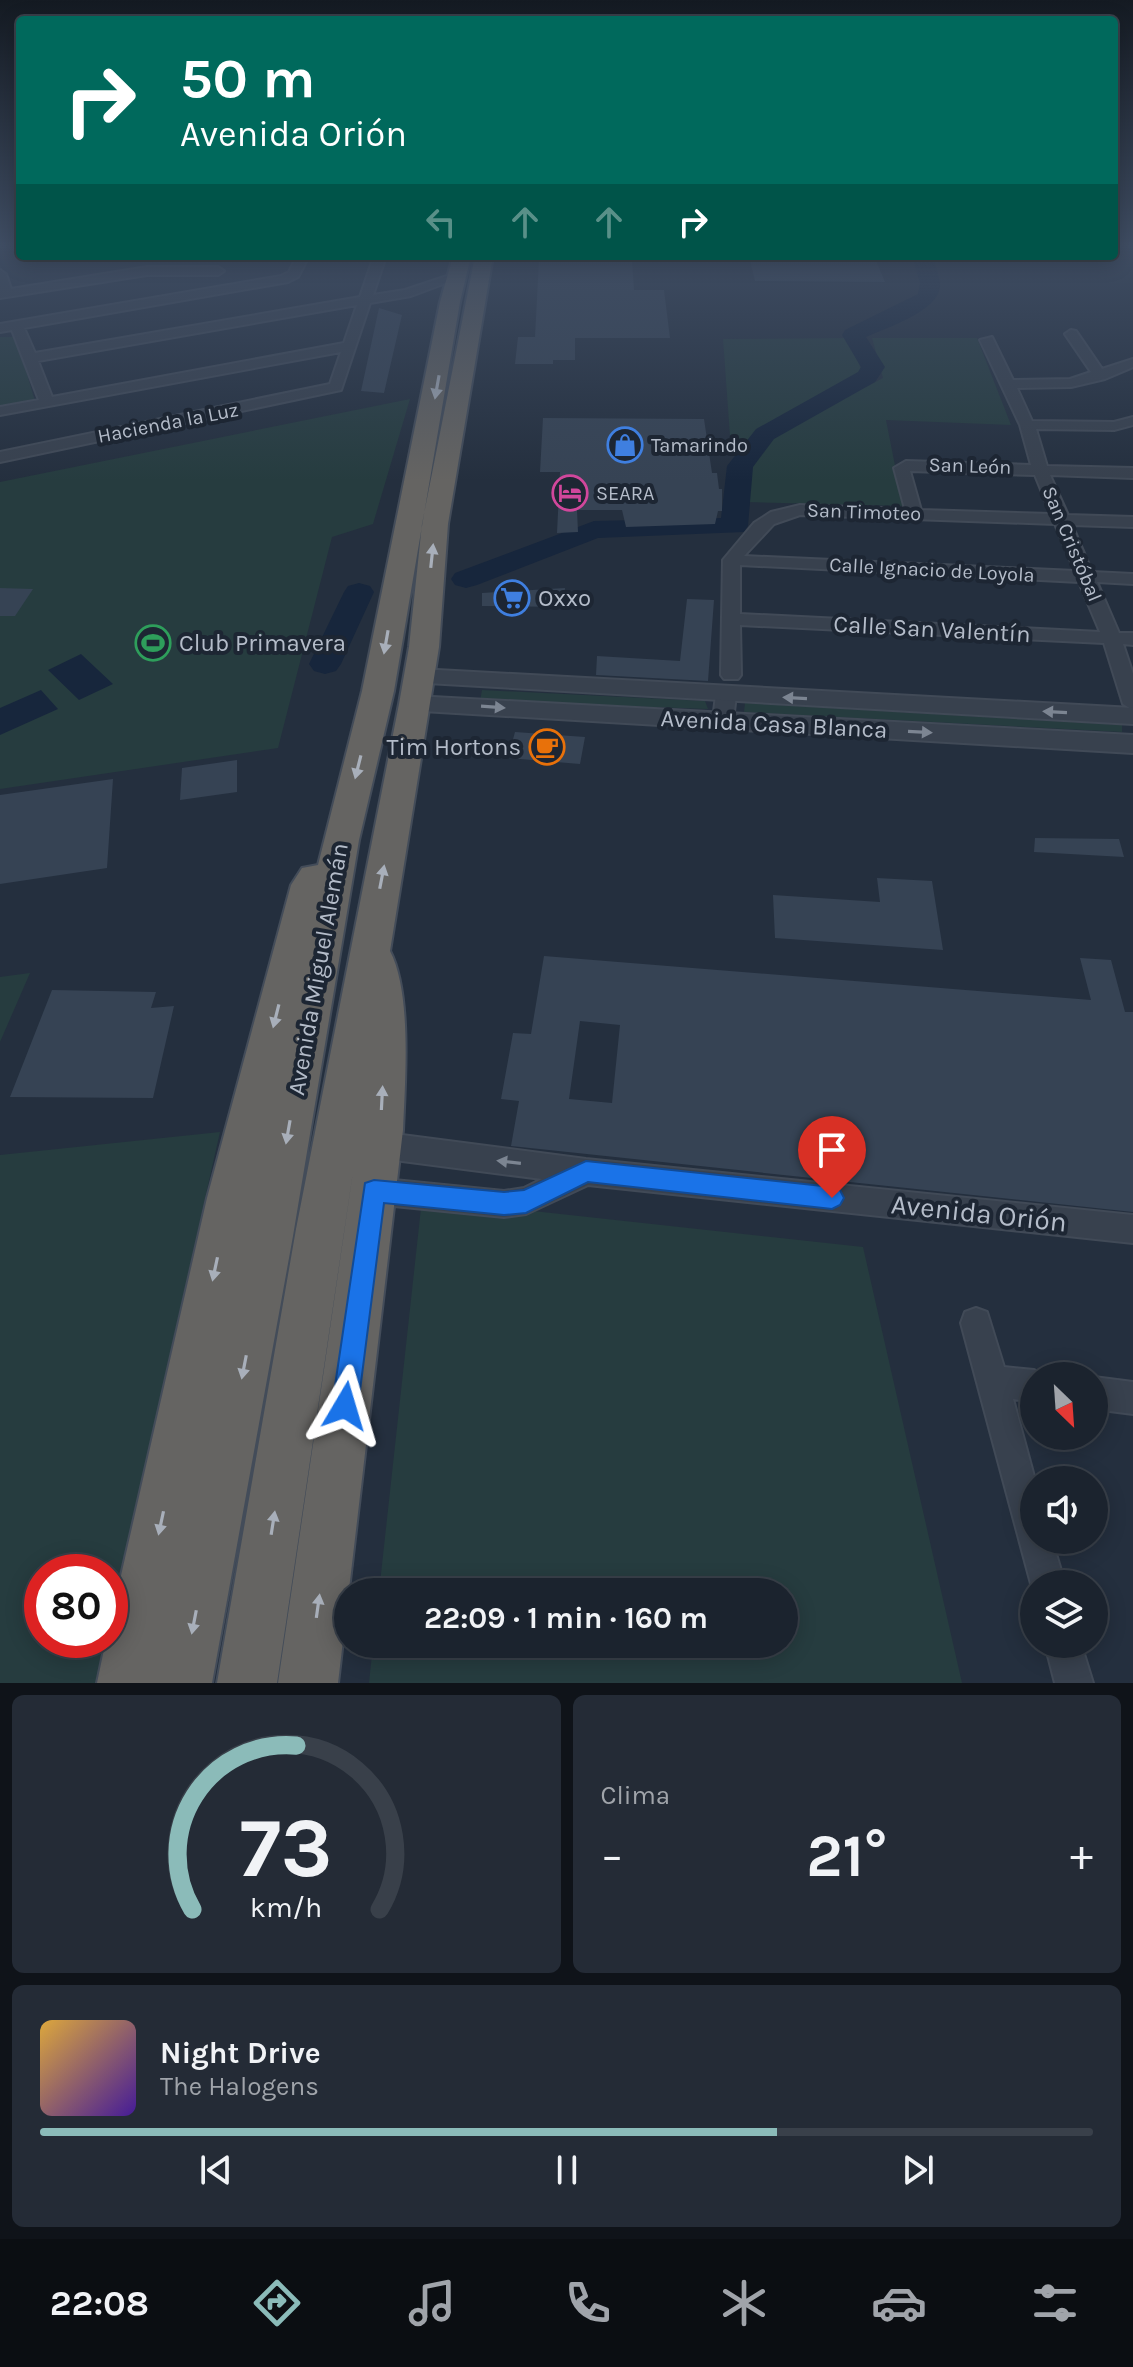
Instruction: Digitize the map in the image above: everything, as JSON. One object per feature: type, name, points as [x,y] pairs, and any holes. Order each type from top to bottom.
[{"type":"highway","name":"Avenida Miguel Alemán","points":[[247,1683],[341,840],[378,691],[448,325]]},
{"type":"highway","name":"Avenida Miguel Alemán","points":[[182,1683],[371,936],[417,690],[435,524],[471,325]]},
{"type":"highway","points":[[127,1683],[230,1198],[273,1024],[310,885],[341,840]]},
{"type":"highway","points":[[308,1683],[376,1168],[385,1051],[384,1005],[371,936]]},
{"type":"street","points":[[0,328],[17,325],[47,402]]},
{"type":"street","points":[[32,360],[232,325]]},
{"type":"street","points":[[0,411],[350,346],[357,325]]},
{"type":"street","points":[[1071,334],[1100,376]]},
{"type":"street","name":"San Cristóbal","points":[[987,340],[1027,425],[1040,469],[1112,638],[1133,704]]},
{"type":"street","name":"Hacienda la Luz","points":[[0,457],[318,393],[340,383],[350,346]]},
{"type":"street","points":[[1010,384],[1071,383],[1133,363]]},
{"type":"street","points":[[1027,425],[1114,426],[1133,421]]},
{"type":"street","name":"San León","points":[[914,513],[902,468],[906,466],[1133,473]]},
{"type":"street","name":"San Timoteo","points":[[731,560],[767,519],[786,511],[1133,522]]},
{"type":"street","points":[[727,697],[731,560]]},
{"type":"street","name":"Calle Ignacio de Loyola","points":[[731,560],[1133,579]]},
{"type":"street","name":"Calle San Valentín","points":[[730,619],[1133,639]]},
{"type":"street","name":"Avenida Casa Blanca","points":[[417,690],[727,697],[1133,716]]},
{"type":"street","name":"Avenida Casa Blanca","points":[[727,697],[1133,744]]},
{"type":"street","points":[[376,1168],[504,1204],[526,1201],[586,1172]]},
{"type":"street","name":"Avenida Orión","points":[[376,1168],[586,1172],[1133,1229]]},
{"type":"street","points":[[976,1323],[1020,1486]]},
{"type":"street","points":[[992,1381],[1020,1384]]},
{"type":"street","points":[[1108,1395],[1133,1398]]},
{"type":"street","points":[[1067,1658],[1074,1683]]},
{"type":"green space","points":[[0,337],[16,337],[35,401],[0,408]]},
{"type":"green space","points":[[847,338],[863,373],[731,450],[723,339]]},
{"type":"green space","points":[[872,338],[977,338],[1011,425],[886,420],[903,506],[747,502],[748,471],[778,432],[883,378]]},
{"type":"green space","name":"Club Primavera","points":[[410,399],[373,524],[332,537],[278,748],[0,789],[0,482]]},
{"type":"green space","points":[[482,690],[705,701],[708,709],[480,701]]},
{"type":"green space","points":[[745,703],[1122,725],[1122,732],[744,712]]},
{"type":"green space","points":[[30,973],[0,1042],[0,977]]},
{"type":"green space","points":[[220,1132],[125,1554],[24,1554],[24,1658],[101,1658],[96,1683],[0,1683],[0,1155]]},
{"type":"green space","points":[[422,1199],[863,1247],[962,1683],[369,1683],[372,1658],[798,1658],[798,1578],[381,1578]]},
{"type":"water","points":[[81,654],[113,684],[79,700],[48,670]]},
{"type":"water","points":[[41,690],[58,709],[0,735],[0,708]]},
{"type":"building","points":[[375,325],[400,325],[384,393],[361,391]]},
{"type":"building","points":[[536,325],[668,325],[670,338],[575,338],[575,360],[553,360],[553,364],[515,364],[518,337],[535,337]]},
{"type":"building","points":[[543,418],[704,419],[712,473],[717,473],[719,489],[722,489],[722,511],[718,511],[715,524],[626,527],[622,510],[577,510],[578,532],[557,533],[560,472],[540,472]]},
{"type":"building","points":[[0,588],[33,589],[15,616],[0,616]]},
{"type":"building","points":[[565,588],[563,607],[482,606],[482,593]]},
{"type":"building","points":[[687,599],[714,600],[708,681],[596,675],[597,656],[680,661]]},
{"type":"building","name":"Tim Hortons","points":[[515,732],[585,737],[580,764],[508,758]]},
{"type":"building","points":[[237,760],[237,792],[180,800],[182,768]]},
{"type":"building","points":[[113,779],[107,868],[0,884],[0,795]]},
{"type":"building","points":[[1035,838],[1119,839],[1124,857],[1034,852]]},
{"type":"building","points":[[877,878],[932,881],[943,950],[775,938],[773,895],[880,902]]},
{"type":"building","points":[[544,956],[1091,1000],[1080,958],[1111,960],[1125,1012],[1133,1012],[1133,1212],[511,1146],[519,1101],[501,1099],[513,1033],[531,1034]],"holes":[[[580,1021],[620,1025],[612,1103],[569,1099]]]},
{"type":"building","points":[[52,990],[156,992],[151,1008],[174,1006],[153,1098],[10,1097]]},
{"type":"waterway","points":[[466,579],[594,530],[734,526],[740,466],[765,434],[867,377],[873,367],[853,335],[875,325]]},
{"type":"waterway","points":[[325,664],[359,592]]},
{"type":"place","name":"Tamarindo","points":[[625,445]]},
{"type":"place","name":"SEARA","points":[[570,493]]},
{"type":"place","name":"Oxxo","points":[[512,598]]},
{"type":"place","name":"Club Primavera","points":[[153,643]]},
{"type":"place","name":"Tim Hortons","points":[[547,747]]},
{"type":"route","points":[[345,1406],[374,1191],[504,1204],[526,1201],[586,1172],[832,1198]]}]
